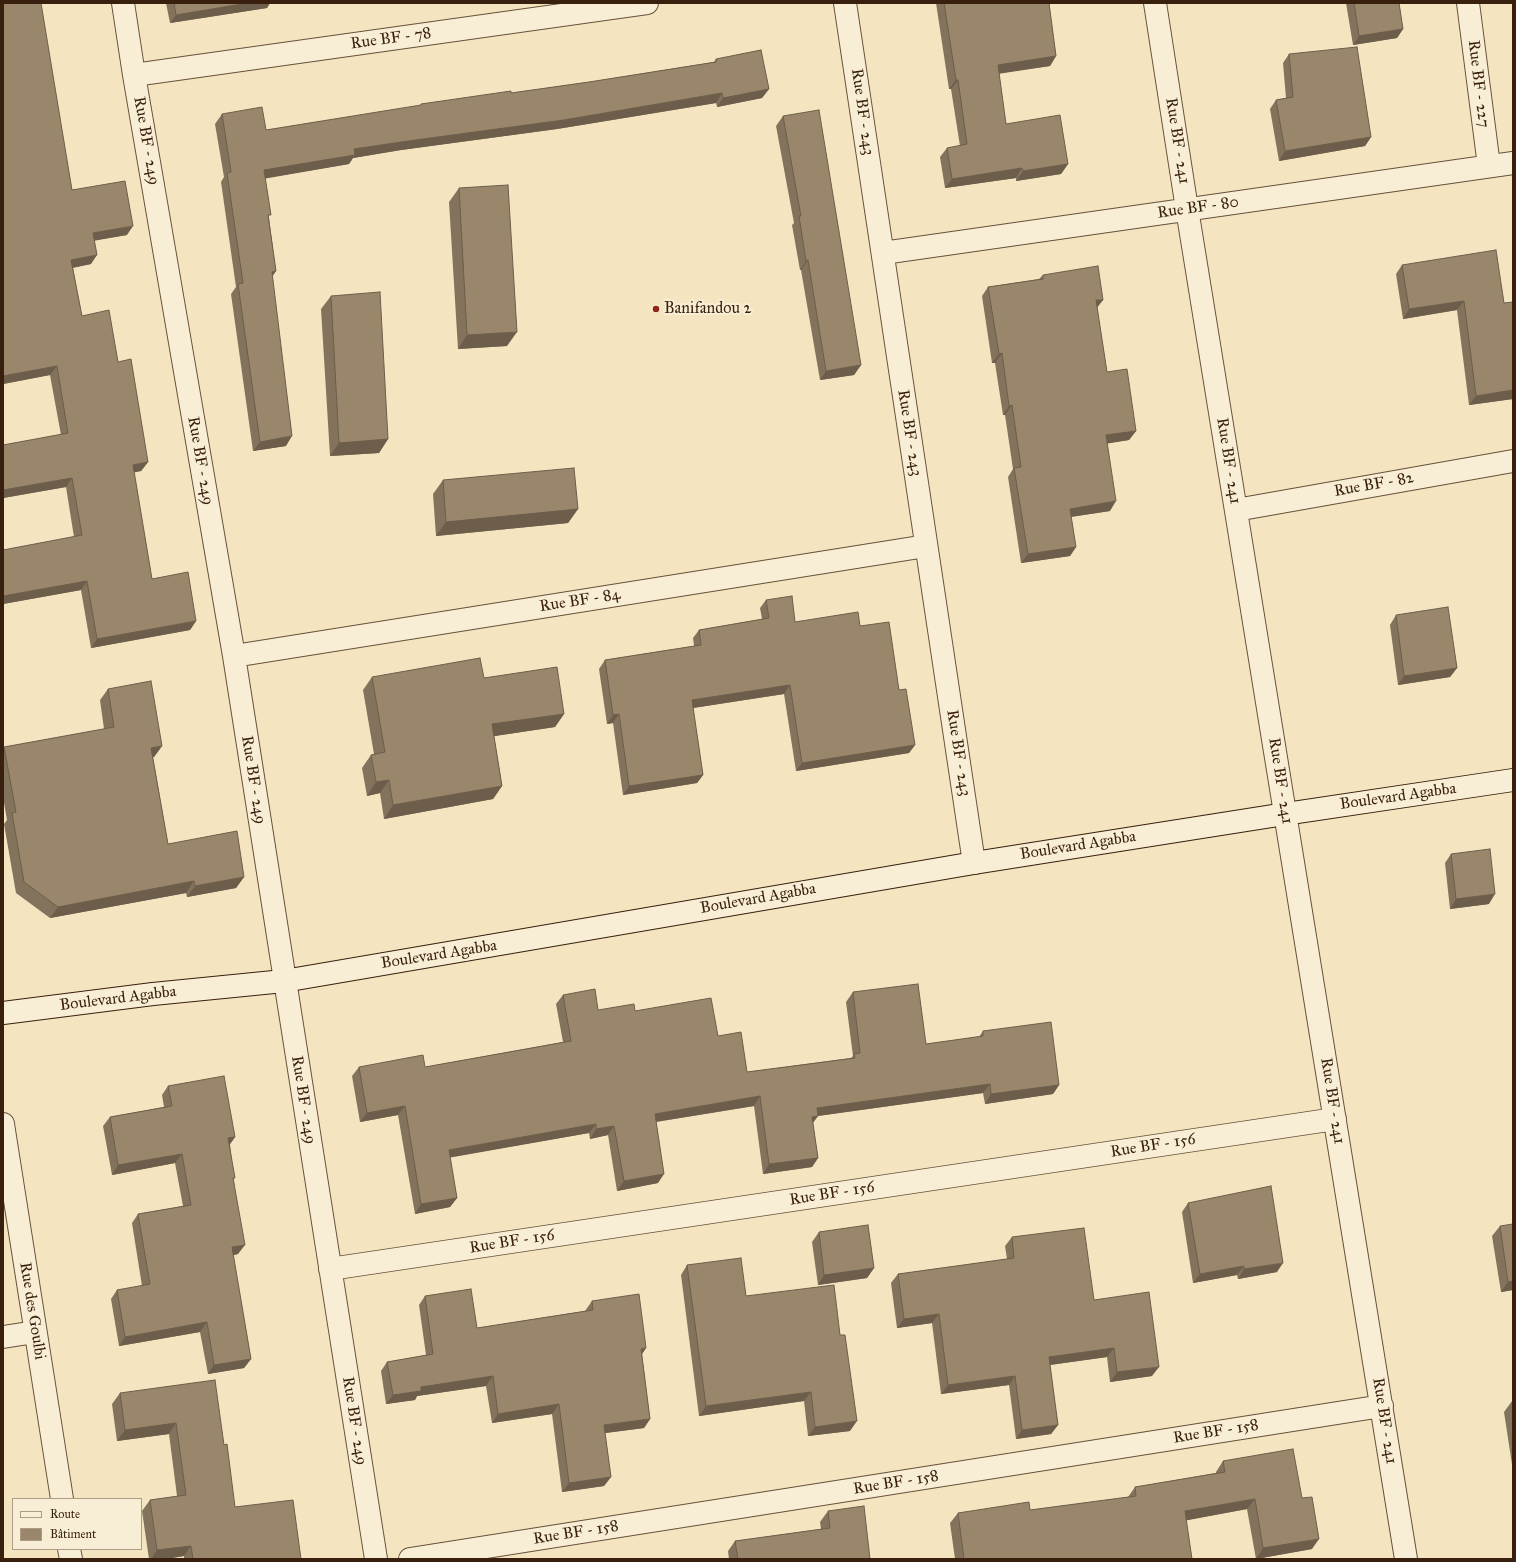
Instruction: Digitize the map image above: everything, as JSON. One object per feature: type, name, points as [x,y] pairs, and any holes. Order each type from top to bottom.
[{"type":"street","name":"Rue BF - 249","points":[[123,3],[134,75],[234,656],[376,1559]]},
{"type":"street","name":"Rue BF - 78","points":[[134,75],[647,3]]},
{"type":"street","name":"Rue BF - 243","points":[[845,3],[974,862]]},
{"type":"street","name":"Rue BF - 241","points":[[1155,3],[1187,209],[1406,1559]]},
{"type":"street","name":"Rue BF - 227","points":[[1468,3],[1489,166]]},
{"type":"street","name":"Rue BF - 80","points":[[883,253],[1513,163]]},
{"type":"street","name":"Rue BF - 82","points":[[1236,510],[1513,461]]},
{"type":"street","name":"Rue BF - 84","points":[[234,656],[926,546]]},
{"type":"street","name":"Boulevard Agabba","points":[[3,1013],[153,994],[284,981],[974,862],[1513,780]]},
{"type":"street","name":"Rue BF - 156","points":[[330,1269],[1335,1119]]},
{"type":"street","name":"Rue des Goulbi","points":[[3,1124],[62,1498]]},
{"type":"street","points":[[3,1337],[35,1332]]},
{"type":"street","name":"Rue BF - 158","points":[[410,1559],[1382,1406]]},
{"type":"building","points":[[3,3],[41,3],[72,190],[125,181],[133,226],[93,233],[97,255],[71,260],[82,316],[109,310],[118,362],[131,359],[148,462],[133,465],[152,579],[188,572],[196,621],[97,639],[87,581],[3,596],[3,550],[82,535],[72,478],[3,490],[3,445],[68,433],[57,366],[3,376]]},
{"type":"building","points":[[174,3],[248,3],[176,15]]},
{"type":"building","points":[[944,3],[1049,3],[1056,56],[998,65],[1006,124],[1060,115],[1068,164],[1023,171],[1022,168],[952,179],[947,148],[967,144],[958,80],[956,80]]},
{"type":"building","points":[[1354,3],[1399,3],[1403,29],[1359,36]]},
{"type":"building","points":[[1357,47],[1371,137],[1285,151],[1276,100],[1293,97],[1289,54]]},
{"type":"building","points":[[761,50],[769,89],[723,98],[722,93],[564,120],[354,149],[355,155],[264,170],[271,215],[268,215],[276,271],[272,272],[292,436],[260,442],[238,284],[243,283],[227,173],[231,172],[222,114],[262,107],[266,130],[421,104],[511,91],[511,93],[589,82],[716,62],[716,59]]},
{"type":"building","points":[[819,110],[861,365],[826,371],[808,260],[806,261],[799,216],[801,216],[783,116]]},
{"type":"building","points":[[508,185],[517,332],[467,335],[459,188]]},
{"type":"building","points":[[1496,250],[1504,303],[1513,302],[1513,390],[1476,396],[1464,301],[1409,309],[1402,265]]},
{"type":"building","points":[[1098,266],[1103,300],[1096,300],[1107,372],[1127,369],[1136,431],[1106,435],[1116,501],[1070,509],[1076,547],[1028,554],[1014,468],[1021,467],[1012,405],[1009,406],[1002,353],[999,354],[988,287],[1043,279],[1043,275]]},
{"type":"building","points":[[380,292],[388,439],[339,443],[331,296]]},
{"type":"building","points":[[574,468],[578,509],[446,522],[443,480]]},
{"type":"building","points":[[792,596],[795,622],[858,612],[860,626],[889,622],[899,690],[906,689],[915,745],[802,763],[790,685],[692,700],[703,775],[629,786],[619,714],[613,715],[605,660],[701,645],[699,630],[769,618],[766,600]]},
{"type":"building","points":[[1448,607],[1457,668],[1404,676],[1396,615]]},
{"type":"building","points":[[480,658],[484,678],[557,667],[564,714],[492,724],[502,786],[393,805],[389,780],[376,782],[371,755],[385,752],[372,677]]},
{"type":"building","points":[[151,681],[162,746],[151,748],[168,844],[237,831],[244,877],[195,886],[194,881],[58,907],[24,882],[12,813],[16,812],[4,747],[114,727],[108,689]]},
{"type":"building","points":[[1490,849],[1495,894],[1456,899],[1451,854]]},
{"type":"building","points":[[918,984],[926,1044],[983,1036],[983,1031],[1051,1022],[1059,1085],[991,1094],[990,1084],[817,1108],[818,1116],[812,1117],[818,1158],[769,1164],[760,1096],[655,1114],[664,1174],[624,1181],[614,1126],[596,1129],[596,1124],[449,1150],[457,1198],[421,1204],[405,1106],[367,1113],[359,1067],[423,1055],[425,1067],[571,1041],[563,995],[595,989],[598,1010],[634,1004],[635,1011],[711,998],[718,1036],[741,1032],[747,1072],[855,1058],[854,1054],[860,1053],[853,992]]},
{"type":"building","points":[[224,1076],[235,1137],[228,1138],[235,1178],[233,1178],[245,1245],[232,1247],[251,1359],[214,1365],[207,1322],[125,1337],[117,1290],[150,1284],[138,1214],[191,1205],[182,1154],[118,1165],[110,1117],[172,1106],[168,1086]]},
{"type":"building","points":[[1271,1186],[1283,1263],[1244,1269],[1244,1266],[1200,1274],[1188,1203]]},
{"type":"building","points":[[1513,1224],[1513,1281],[1508,1282],[1500,1226]]},
{"type":"building","points":[[868,1225],[874,1268],[824,1275],[819,1232]]},
{"type":"building","points":[[1084,1228],[1094,1300],[1149,1292],[1159,1367],[1117,1372],[1114,1348],[1049,1357],[1058,1425],[1022,1430],[1015,1376],[948,1385],[939,1314],[904,1319],[898,1274],[1014,1258],[1012,1237]]},
{"type":"building","points":[[741,1258],[746,1296],[834,1285],[840,1335],[845,1335],[857,1421],[815,1427],[811,1392],[706,1406],[687,1265]]},
{"type":"building","points":[[471,1289],[477,1328],[593,1310],[592,1301],[639,1294],[646,1348],[641,1349],[650,1419],[604,1425],[611,1477],[569,1483],[559,1404],[498,1414],[493,1376],[421,1387],[421,1391],[393,1395],[387,1362],[433,1354],[425,1296]]},
{"type":"building","points":[[215,1380],[224,1445],[227,1444],[235,1507],[293,1500],[301,1559],[193,1559],[191,1546],[157,1550],[150,1500],[186,1495],[176,1423],[125,1430],[120,1393]]},
{"type":"building","points":[[1293,1449],[1302,1498],[1312,1497],[1319,1539],[1263,1548],[1255,1499],[1185,1511],[1192,1559],[964,1559],[958,1513],[1029,1502],[1030,1510],[1136,1496],[1135,1487],[1225,1472],[1223,1461]]},
{"type":"building","points":[[864,1506],[870,1559],[738,1559],[735,1541],[830,1528],[828,1511]]},
{"type":"place","name":"Banifandou 2","points":[[656,309]]}]
